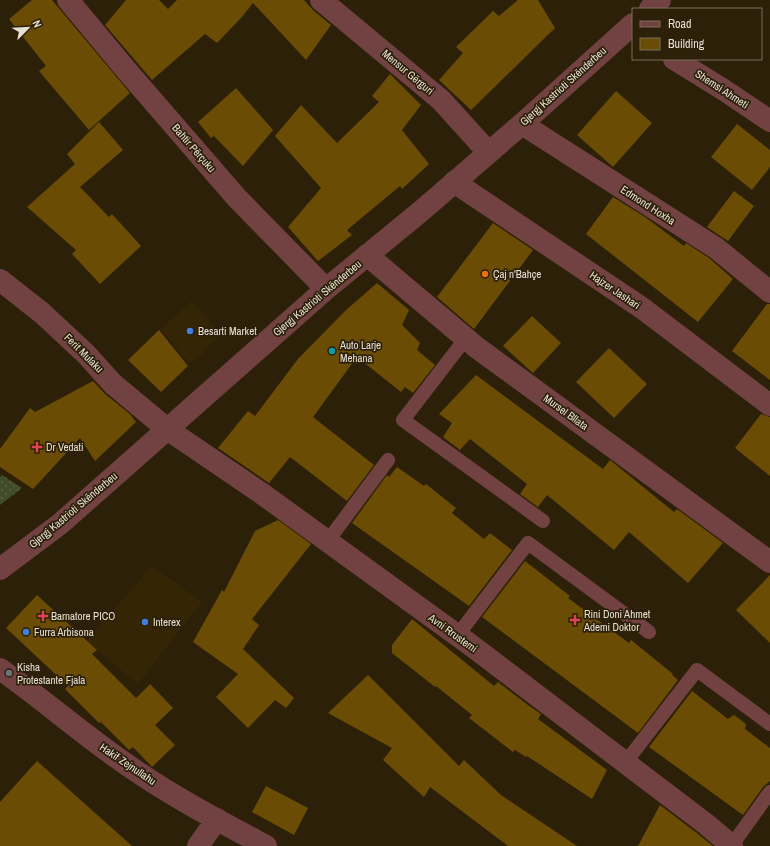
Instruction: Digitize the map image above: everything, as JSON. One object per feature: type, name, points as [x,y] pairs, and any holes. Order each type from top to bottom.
[{"type":"street","name":"Bahtir Përçuku","points":[[68,0],[236,197],[326,289]]},
{"type":"street","name":"Mensur Gërguri","points":[[321,0],[441,100],[488,152]]},
{"type":"street","points":[[651,8],[660,0]]},
{"type":"street","name":"Gjergj Kastrioti Skënderbeu","points":[[0,569],[60,524],[326,289],[454,182],[631,29]]},
{"type":"street","name":"Shemsi Ahmeti","points":[[676,60],[770,121]]},
{"type":"street","name":"Edmond Hoxha","points":[[522,124],[716,248],[770,292]]},
{"type":"street","name":"Hajzer Jashari","points":[[454,182],[642,308],[770,405]]},
{"type":"street","name":"Mursel Bllata","points":[[367,255],[466,338],[770,562]]},
{"type":"street","name":"Ferit Mulaku","points":[[0,280],[42,312],[86,354],[113,384],[167,428]]},
{"type":"street","name":"Avni Rrustemi","points":[[167,428],[261,493],[457,636],[732,846]]},
{"type":"street","name":"Hakif Zejnullahu","points":[[0,669],[76,728],[139,774],[217,820],[266,846]]},
{"type":"street","points":[[198,846],[217,820]]},
{"type":"lane","points":[[466,338],[403,420],[543,521]]},
{"type":"lane","points":[[327,542],[388,460]]},
{"type":"lane","points":[[457,636],[528,543],[649,632]]},
{"type":"lane","points":[[625,763],[697,670],[770,724]]},
{"type":"lane","points":[[732,846],[770,792]]},
{"type":"shaded area","name":"Besarti Market","points":[[192,301],[220,333],[201,355],[190,364],[161,329]]},
{"type":"shaded area","name":"Interex","points":[[152,566],[202,602],[138,684],[86,641]]},
{"type":"green space","points":[[2,475],[22,488],[0,505],[0,477]]},
{"type":"building","points":[[32,0],[52,0],[130,93],[89,130],[39,71],[46,66],[9,19]]},
{"type":"building","points":[[126,0],[159,0],[168,9],[177,0],[304,0],[313,10],[331,25],[306,60],[253,3],[217,43],[205,34],[152,80],[105,25]]},
{"type":"building","points":[[518,0],[538,0],[555,28],[471,110],[439,80],[463,53],[456,47],[493,11],[499,16]]},
{"type":"building","points":[[390,74],[421,105],[402,130],[429,164],[402,189],[400,186],[347,230],[352,235],[318,261],[288,227],[321,188],[275,136],[301,105],[337,143],[379,102],[372,96]]},
{"type":"building","points":[[236,88],[273,130],[243,166],[214,136],[211,138],[198,122]]},
{"type":"building","points":[[616,91],[652,123],[613,167],[577,135]]},
{"type":"building","points":[[99,122],[123,150],[80,187],[109,217],[112,214],[141,246],[100,284],[72,254],[76,250],[27,207],[75,164],[67,154]]},
{"type":"building","points":[[737,124],[770,150],[770,167],[752,190],[711,157]]},
{"type":"building","points":[[734,191],[754,206],[728,241],[707,227]]},
{"type":"building","points":[[613,197],[645,217],[684,246],[686,243],[709,258],[733,279],[698,322],[586,234]]},
{"type":"building","name":"Çaj n'Bahçe","points":[[493,223],[533,250],[474,329],[437,297]]},
{"type":"building","points":[[377,283],[409,310],[402,325],[420,343],[417,350],[435,365],[413,393],[405,387],[401,392],[357,357],[313,417],[374,465],[347,501],[290,457],[269,483],[218,448],[248,411],[255,416],[298,359],[345,311]]},
{"type":"building","points":[[767,304],[770,304],[770,380],[732,351]]},
{"type":"building","points":[[532,316],[561,343],[533,373],[503,346]]},
{"type":"building","points":[[159,330],[188,366],[161,392],[128,360]]},
{"type":"building","points":[[609,348],[647,384],[614,418],[576,382]]},
{"type":"building","points":[[476,375],[603,469],[610,460],[674,512],[677,509],[723,543],[688,583],[629,532],[614,550],[547,495],[538,507],[520,494],[527,484],[470,439],[460,450],[443,437],[452,423],[439,414]]},
{"type":"building","points":[[93,381],[105,394],[130,414],[136,422],[95,461],[80,438],[33,489],[0,467],[0,449],[30,408],[35,412]]},
{"type":"building","points":[[761,414],[770,417],[770,476],[735,448]]},
{"type":"building","points":[[397,467],[424,486],[426,484],[456,508],[452,513],[484,539],[490,533],[512,550],[469,606],[352,523],[387,475],[389,477]]},
{"type":"building","points":[[278,520],[311,544],[252,619],[259,625],[243,649],[294,698],[286,708],[275,700],[248,728],[216,697],[238,674],[193,642],[222,590],[224,592],[255,531]]},
{"type":"building","points":[[525,561],[570,596],[568,598],[629,643],[631,640],[673,674],[672,675],[678,680],[638,733],[482,617]]},
{"type":"building","points":[[770,575],[770,643],[736,610]]},
{"type":"building","points":[[37,595],[97,650],[92,654],[136,698],[150,684],[173,708],[155,725],[175,745],[152,767],[133,747],[129,750],[101,722],[99,723],[65,689],[68,686],[6,628]]},
{"type":"building","points":[[412,619],[494,686],[498,682],[541,714],[538,719],[607,770],[592,799],[527,756],[526,757],[515,750],[513,752],[469,718],[472,715],[392,653],[392,645]]},
{"type":"building","points":[[368,675],[459,766],[464,760],[501,795],[577,846],[508,846],[430,787],[424,797],[383,760],[392,748],[328,713]]},
{"type":"building","points":[[692,691],[728,719],[734,715],[746,724],[745,729],[770,748],[770,781],[763,787],[743,815],[649,747]]},
{"type":"building","points":[[37,761],[132,846],[0,846],[0,802]]},
{"type":"building","points":[[266,786],[308,808],[294,835],[252,812]]},
{"type":"building","points":[[660,805],[698,834],[713,846],[638,846]]},
{"type":"place","name":"Çaj n'Bahçe","points":[[485,274]]},
{"type":"place","name":"Besarti Market","points":[[190,331]]},
{"type":"place","name":"Auto Larje Mehana","points":[[332,351]]},
{"type":"place","name":"Dr Vedati","points":[[37,447]]},
{"type":"place","name":"Barnatore PICO","points":[[43,616]]},
{"type":"place","name":"Rini Doni Ahmet Ademi Doktor","points":[[575,620]]},
{"type":"place","name":"Interex","points":[[145,622]]},
{"type":"place","name":"Furra Arbisona","points":[[26,632]]},
{"type":"place","name":"Kisha Protestante Fjala","points":[[9,673]]}]
